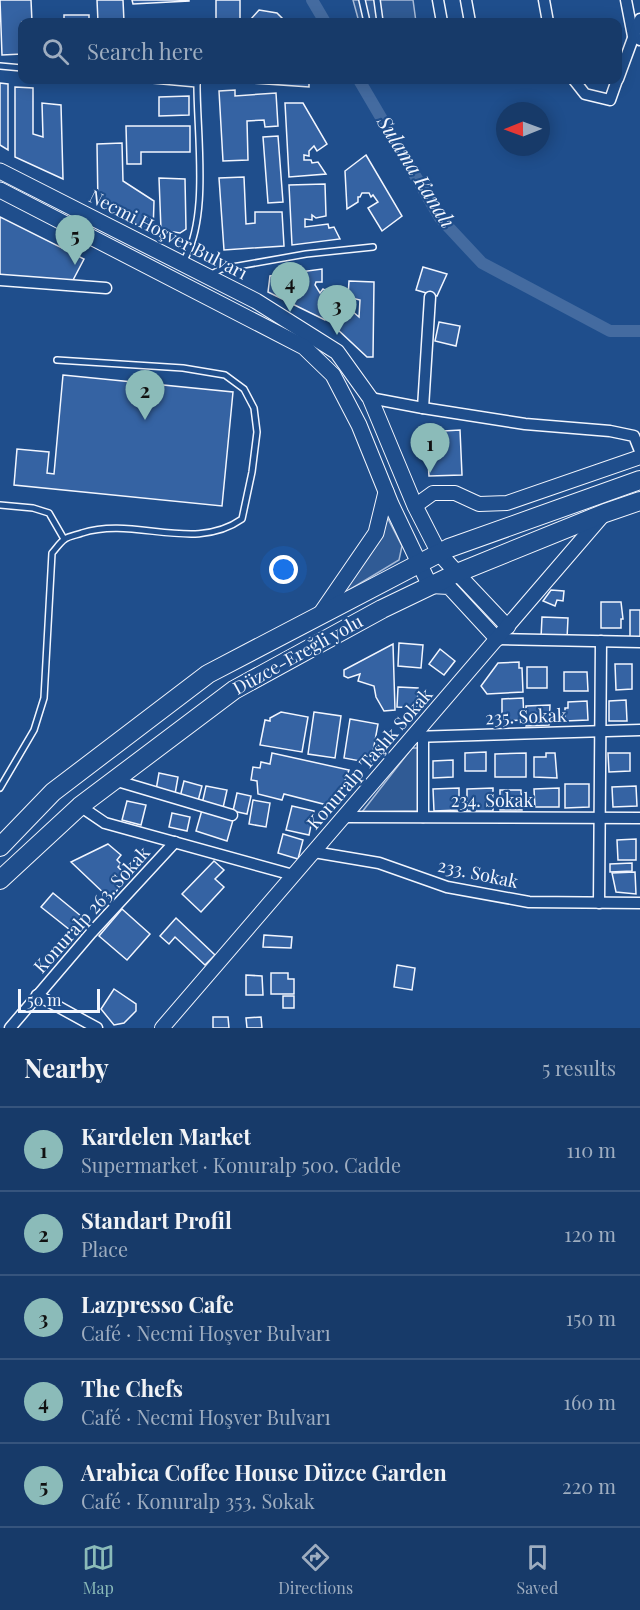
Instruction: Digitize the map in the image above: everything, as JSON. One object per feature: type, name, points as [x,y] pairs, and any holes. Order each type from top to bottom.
[{"type":"highway","name":"Düzce-Ereğli yolu","points":[[0,847],[53,792],[208,674],[439,553],[640,480]]},
{"type":"highway","name":"Düzce-Ereğli yolu","points":[[0,880],[80,806],[234,690],[382,609],[457,573],[640,501]]},
{"type":"main road","name":"Necmi Hoşver Bulvarı","points":[[0,171],[265,306],[337,352],[370,398],[415,506],[439,553],[457,573]]},
{"type":"main road","name":"Necmi Hoşver Bulvarı","points":[[0,190],[304,347],[333,375],[359,424],[386,492],[430,586]]},
{"type":"main road","points":[[318,618],[376,533],[386,492]]},
{"type":"street","points":[[438,0],[441,18]]},
{"type":"street","points":[[466,0],[469,18]]},
{"type":"street","points":[[544,0],[547,18]]},
{"type":"street","points":[[626,0],[636,38]]},
{"type":"street","points":[[622,68],[636,38],[640,19]]},
{"type":"street","points":[[577,84],[585,94],[610,100],[615,84]]},
{"type":"street","points":[[0,280],[106,288]]},
{"type":"street","points":[[423,408],[430,297]]},
{"type":"street","points":[[370,398],[525,424],[610,431],[634,436],[640,451]]},
{"type":"street","points":[[415,506],[433,493],[455,493],[479,504],[507,503],[640,457]]},
{"type":"street","name":"Konuralp Taşlık Sokak","points":[[162,1028],[293,875],[418,736],[497,639],[606,513]]},
{"type":"street","points":[[457,573],[508,627]]},
{"type":"street","points":[[430,586],[449,587],[497,639],[640,642]]},
{"type":"street","points":[[599,903],[601,641]]},
{"type":"street","name":"235. Sokak","points":[[418,736],[640,730]]},
{"type":"street","points":[[418,736],[423,817]]},
{"type":"street","points":[[114,780],[232,815]]},
{"type":"street","name":"Konuralp 263. Sokak","points":[[80,806],[105,823],[293,875]]},
{"type":"street","name":"234. Sokak","points":[[344,817],[640,818]]},
{"type":"street","name":"Konuralp 263. Sokak","points":[[10,1028],[175,842]]},
{"type":"street","name":"233. Sokak","points":[[314,852],[379,863],[447,888],[530,902],[640,903]]},
{"type":"street","points":[[37,995],[97,1028]]},
{"type":"lane","points":[[362,0],[366,18]]},
{"type":"lane","points":[[377,0],[379,18]]},
{"type":"lane","points":[[0,66],[18,68]]},
{"type":"lane","points":[[181,264],[191,249],[196,228],[199,158],[197,84]]},
{"type":"lane","points":[[206,277],[221,269],[306,255],[373,248]]},
{"type":"lane","points":[[0,788],[34,730],[44,698],[52,553],[64,539],[92,530],[117,528],[184,535],[216,533],[231,527],[242,519],[252,472],[257,432],[254,408],[244,389],[225,375],[183,368],[57,360]]},
{"type":"lane","points":[[0,506],[33,508],[49,513],[64,539]]},
{"type":"shaded area","points":[[353,0],[413,0],[415,18],[358,18]]},
{"type":"shaded area","points":[[386,515],[402,546],[399,560],[344,593]]},
{"type":"shaded area","points":[[412,748],[419,748],[419,811],[362,812]]},
{"type":"building","points":[[0,0],[31,0],[32,18],[18,18],[18,54],[2,55]]},
{"type":"building","points":[[97,0],[123,0],[124,18],[98,18]]},
{"type":"building","points":[[132,0],[189,0],[189,1],[133,4]]},
{"type":"building","points":[[216,0],[240,0],[240,18],[216,18]]},
{"type":"building","points":[[259,10],[277,13],[282,18],[252,18]]},
{"type":"building","points":[[64,15],[89,15],[89,18],[64,18]]},
{"type":"building","points":[[0,83],[8,84],[8,150],[0,145]]},
{"type":"building","points":[[266,84],[309,84],[309,87]]},
{"type":"building","points":[[15,87],[33,88],[33,134],[43,137],[42,103],[61,105],[63,179],[15,157]]},
{"type":"building","points":[[235,90],[235,96],[276,93],[278,126],[265,127],[264,120],[247,121],[248,160],[223,161],[219,91]]},
{"type":"building","points":[[189,96],[189,115],[159,116],[159,97]]},
{"type":"building","points":[[285,103],[303,103],[327,144],[317,151],[314,146],[309,151],[309,156],[304,155],[304,160],[311,160],[312,163],[318,162],[326,174],[289,177]]},
{"type":"building","points":[[126,126],[190,126],[190,152],[141,152],[141,164],[127,164]]},
{"type":"building","points":[[278,136],[283,202],[268,203],[263,137]]},
{"type":"building","points":[[122,143],[123,181],[154,201],[153,233],[98,205],[97,144]]},
{"type":"building","points":[[366,155],[402,216],[382,231],[368,208],[378,202],[373,195],[371,197],[369,193],[362,193],[358,197],[358,202],[347,209],[345,171]]},
{"type":"building","points":[[244,177],[246,224],[255,223],[255,212],[282,212],[284,246],[224,250],[219,178]]},
{"type":"building","points":[[159,178],[185,179],[186,229],[180,233],[161,230]]},
{"type":"building","points":[[325,184],[326,216],[316,218],[312,215],[312,220],[305,219],[305,227],[328,224],[329,228],[334,227],[340,239],[292,245],[289,185]]},
{"type":"building","points":[[0,217],[84,259],[72,282],[0,278]]},
{"type":"building","points":[[423,267],[447,274],[437,296],[416,290]]},
{"type":"building","points":[[322,269],[322,282],[316,282],[315,285],[320,293],[323,289],[338,297],[325,320],[268,292],[270,276]]},
{"type":"building","points":[[349,281],[374,282],[373,357],[367,357],[335,327],[344,304],[359,317],[360,300],[348,297]]},
{"type":"building","points":[[439,322],[460,326],[456,346],[435,341]]},
{"type":"building","points":[[63,375],[233,392],[222,506],[14,485],[17,449],[49,452],[47,473],[54,474]]},
{"type":"building","points":[[460,430],[462,475],[429,476],[426,432]]},
{"type":"building","points":[[551,590],[564,591],[563,601],[557,600],[555,606],[543,601]]},
{"type":"building","points":[[601,602],[621,602],[623,619],[621,619],[621,628],[601,628]]},
{"type":"building","points":[[630,610],[640,610],[640,639],[630,639]]},
{"type":"building","points":[[542,617],[568,618],[567,639],[541,638]]},
{"type":"building","points":[[399,643],[423,645],[421,668],[398,666]]},
{"type":"building","points":[[393,644],[395,710],[384,711],[376,697],[374,686],[358,681],[360,674],[348,678],[344,676],[344,670]]},
{"type":"building","points":[[440,649],[455,661],[444,675],[429,664]]},
{"type":"building","points":[[519,662],[519,668],[522,668],[523,692],[487,694],[481,686],[498,663]]},
{"type":"building","points":[[615,664],[632,664],[632,689],[616,690]]},
{"type":"building","points":[[527,667],[547,667],[547,688],[527,688]]},
{"type":"building","points":[[564,672],[587,672],[588,691],[564,691]]},
{"type":"building","points":[[398,687],[418,688],[417,708],[397,707]]},
{"type":"building","points":[[523,698],[524,720],[502,721],[502,699]]},
{"type":"building","points":[[626,700],[627,721],[609,721],[609,701]]},
{"type":"building","points":[[587,701],[588,720],[565,721],[565,708],[568,708],[568,702]]},
{"type":"building","points":[[550,705],[549,725],[526,726],[526,706]]},
{"type":"building","points":[[281,712],[308,717],[302,752],[260,745],[265,720],[270,721],[270,718]]},
{"type":"building","points":[[314,712],[341,716],[335,758],[308,754]]},
{"type":"building","points":[[350,719],[378,724],[371,763],[344,758]]},
{"type":"building","points":[[486,752],[486,771],[465,771],[465,753]]},
{"type":"building","points":[[272,753],[349,770],[335,807],[284,794],[282,800],[258,794],[257,781],[251,780],[253,767],[260,768],[261,762],[270,764]]},
{"type":"building","points":[[526,753],[526,777],[495,777],[495,754]]},
{"type":"building","points":[[546,753],[555,753],[557,778],[534,777],[534,757],[546,757]]},
{"type":"building","points":[[608,753],[630,753],[630,771],[609,772]]},
{"type":"building","points":[[453,760],[453,777],[433,778],[433,761]]},
{"type":"building","points":[[159,773],[178,777],[175,794],[156,790]]},
{"type":"building","points":[[184,781],[202,786],[198,801],[180,797]]},
{"type":"building","points":[[565,784],[589,784],[589,807],[565,808]]},
{"type":"building","points":[[206,786],[227,790],[223,808],[202,804]]},
{"type":"building","points":[[636,786],[637,806],[613,807],[612,787]]},
{"type":"building","points":[[459,788],[459,810],[434,811],[433,789]]},
{"type":"building","points":[[493,788],[493,811],[467,811],[467,789]]},
{"type":"building","points":[[559,788],[559,807],[535,807],[534,789]]},
{"type":"building","points":[[500,790],[521,790],[522,810],[500,810]]},
{"type":"building","points":[[237,793],[251,796],[247,814],[233,811]]},
{"type":"building","points":[[253,800],[270,803],[266,827],[249,824]]},
{"type":"building","points":[[127,801],[146,805],[141,825],[122,820]]},
{"type":"building","points":[[292,806],[314,811],[309,835],[286,830]]},
{"type":"building","points":[[202,810],[233,820],[227,841],[196,831]]},
{"type":"building","points":[[172,813],[190,817],[187,831],[169,827]]},
{"type":"building","points":[[283,834],[303,840],[298,859],[278,853]]},
{"type":"building","points":[[636,839],[636,860],[618,860],[617,840]]},
{"type":"building","points":[[108,844],[121,855],[117,860],[121,864],[118,867],[128,877],[110,899],[71,862]]},
{"type":"building","points":[[214,861],[224,870],[215,879],[224,887],[201,912],[182,894]]},
{"type":"building","points":[[632,863],[632,871],[610,872],[610,864]]},
{"type":"building","points":[[635,872],[636,894],[616,892],[612,873]]},
{"type":"building","points":[[53,893],[81,916],[70,930],[41,907]]},
{"type":"building","points":[[122,909],[150,934],[127,960],[99,936]]},
{"type":"building","points":[[176,918],[215,955],[205,965],[175,937],[169,944],[160,936]]},
{"type":"building","points":[[264,935],[292,937],[291,948],[263,947]]},
{"type":"building","points":[[397,965],[415,968],[412,990],[394,987]]},
{"type":"building","points":[[271,973],[288,973],[288,979],[294,979],[294,994],[271,994]]},
{"type":"building","points":[[246,975],[262,976],[263,995],[246,995]]},
{"type":"building","points":[[114,989],[136,1004],[136,1011],[124,1023],[114,1025],[101,1009]]},
{"type":"building","points":[[283,996],[294,996],[294,1008],[283,1008]]},
{"type":"building","points":[[213,1017],[228,1017],[229,1028],[213,1028]]},
{"type":"building","points":[[261,1017],[262,1028],[247,1028],[246,1018]]},
{"type":"waterway","name":"Sulama Kanalı","points":[[312,0],[323,18]]},
{"type":"waterway","name":"Sulama Kanalı","points":[[361,84],[440,218],[482,263],[610,331],[640,331]]},
{"type":"place","name":"Arabica Coffee House Düzce Garden","points":[[75,265]]},
{"type":"place","name":"The Chefs","points":[[290,312]]},
{"type":"place","name":"Lazpresso Cafe","points":[[337,335]]},
{"type":"place","name":"Standart Profil","points":[[145,420]]},
{"type":"place","name":"Kardelen Market","points":[[430,473]]}]
